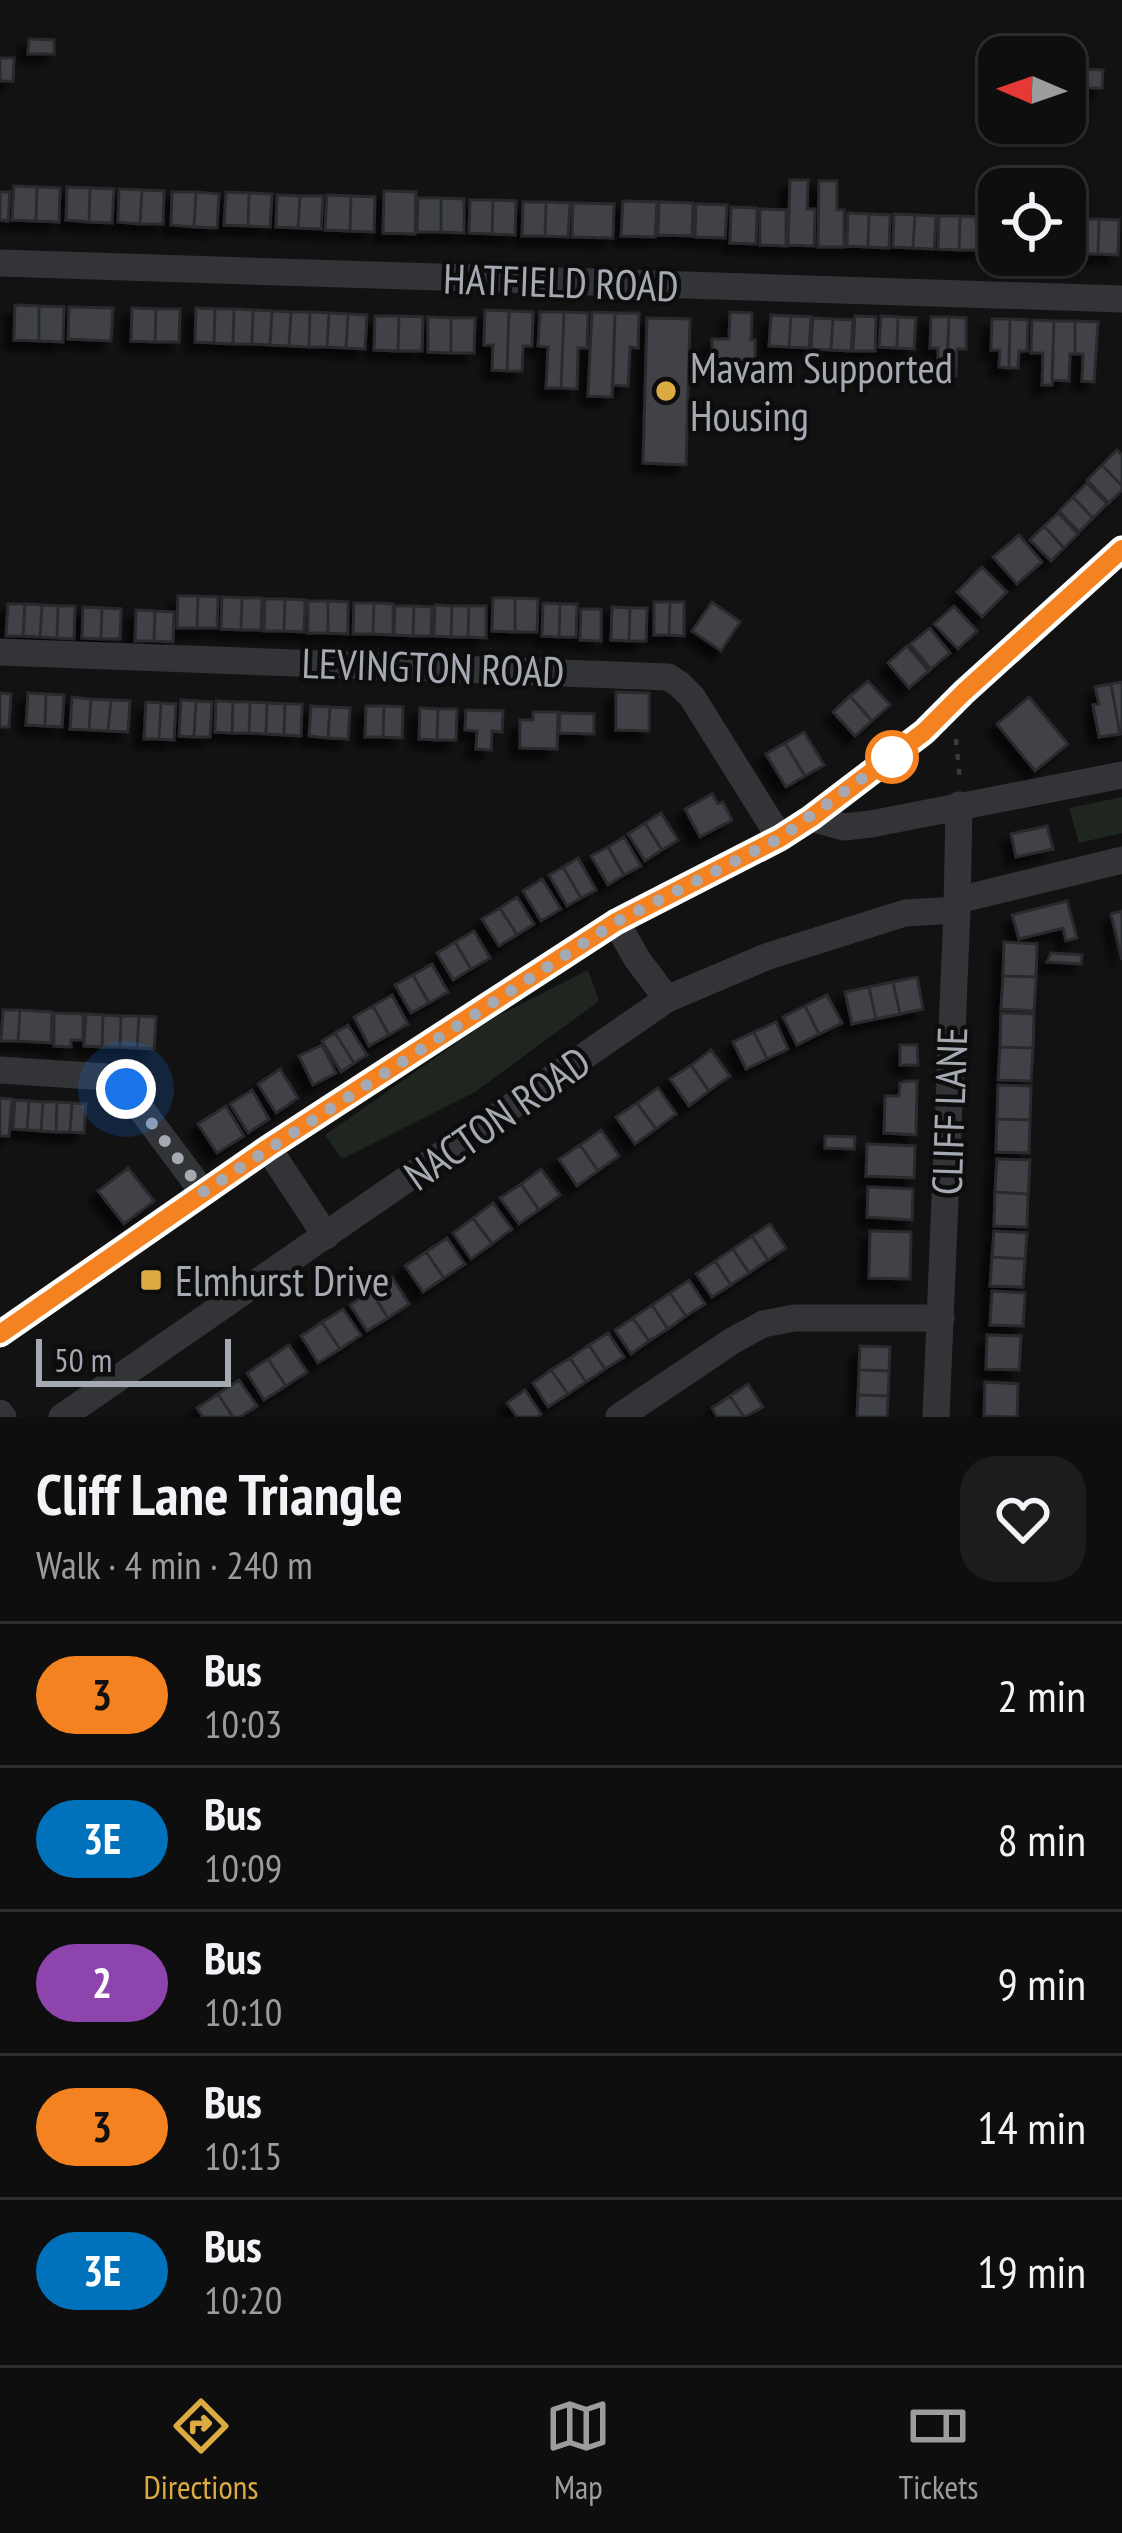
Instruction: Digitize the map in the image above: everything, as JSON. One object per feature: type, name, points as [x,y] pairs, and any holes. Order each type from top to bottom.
[{"type":"street","name":"HATFIELD ROAD","points":[[0,263],[1122,299]]},
{"type":"street","points":[[0,1334],[268,1148],[616,922],[811,818],[924,732],[1122,548]]},
{"type":"street","name":"LEVINGTON ROAD","points":[[0,652],[668,677],[692,697],[780,838]]},
{"type":"street","points":[[811,818],[844,827],[1122,775]]},
{"type":"street","name":"CLIFF LANE","points":[[936,1417],[957,905],[969,804]]},
{"type":"street","name":"NACTON ROAD","points":[[62,1417],[667,1000],[766,957],[905,914],[957,905],[1122,860]]},
{"type":"street","points":[[616,922],[667,1000]]},
{"type":"street","points":[[0,1070],[106,1077],[126,1089],[203,1192]]},
{"type":"street","points":[[268,1148],[326,1236]]},
{"type":"street","points":[[620,1417],[763,1324],[794,1318],[940,1318]]},
{"type":"path","points":[[964,692],[956,727],[960,781],[977,782],[969,804]]},
{"type":"shaded area","points":[[1122,797],[1122,833],[1079,843],[1069,808]]},
{"type":"shaded area","points":[[588,970],[599,1001],[475,1092],[342,1159],[325,1135],[488,1021]]},
{"type":"building","points":[[29,39],[54,40],[54,54],[28,54]]},
{"type":"building","points":[[0,58],[14,58],[13,81],[0,81]]},
{"type":"building","points":[[1086,69],[1103,70],[1102,88],[1086,88]]},
{"type":"building","points":[[790,180],[808,180],[807,209],[815,209],[814,246],[788,245]]},
{"type":"building","points":[[819,181],[837,181],[837,210],[844,210],[844,247],[818,247]]},
{"type":"building","points":[[14,186],[37,187],[36,221],[12,220]]},
{"type":"building","points":[[37,187],[60,188],[59,222],[36,221]]},
{"type":"building","points":[[67,187],[90,188],[89,222],[66,220]]},
{"type":"building","points":[[90,188],[114,189],[112,223],[89,222]]},
{"type":"building","points":[[119,189],[142,190],[140,224],[118,222]]},
{"type":"building","points":[[142,190],[164,191],[163,224],[140,224]]},
{"type":"building","points":[[384,191],[416,192],[415,234],[383,233]]},
{"type":"building","points":[[0,192],[10,192],[8,221],[0,220]]},
{"type":"building","points":[[172,192],[196,192],[194,227],[171,225]]},
{"type":"building","points":[[196,192],[219,194],[217,228],[194,227]]},
{"type":"building","points":[[226,192],[249,193],[248,226],[224,225]]},
{"type":"building","points":[[249,193],[272,194],[270,227],[248,226]]},
{"type":"building","points":[[277,195],[300,196],[298,228],[276,227]]},
{"type":"building","points":[[327,195],[351,196],[350,231],[325,230]]},
{"type":"building","points":[[300,196],[323,196],[321,229],[298,228]]},
{"type":"building","points":[[351,196],[375,197],[374,232],[350,231]]},
{"type":"building","points":[[418,198],[441,198],[441,232],[417,232]]},
{"type":"building","points":[[441,198],[464,199],[464,233],[441,232]]},
{"type":"building","points":[[470,200],[493,200],[492,234],[469,233]]},
{"type":"building","points":[[493,200],[516,201],[515,235],[492,234]]},
{"type":"building","points":[[623,201],[657,202],[655,237],[621,236]]},
{"type":"building","points":[[523,202],[546,202],[545,236],[522,236]]},
{"type":"building","points":[[546,202],[570,203],[568,237],[545,236]]},
{"type":"building","points":[[659,202],[693,203],[692,236],[658,235]]},
{"type":"building","points":[[573,203],[614,204],[613,238],[572,237]]},
{"type":"building","points":[[696,204],[727,205],[725,238],[695,237]]},
{"type":"building","points":[[731,207],[757,208],[756,244],[730,243]]},
{"type":"building","points":[[760,209],[786,210],[786,246],[760,245]]},
{"type":"building","points":[[848,213],[869,214],[868,247],[847,246]]},
{"type":"building","points":[[869,214],[890,215],[889,248],[868,247]]},
{"type":"building","points":[[894,214],[915,215],[913,248],[893,247]]},
{"type":"building","points":[[915,215],[936,216],[934,249],[913,248]]},
{"type":"building","points":[[939,216],[960,216],[959,250],[938,249]]},
{"type":"building","points":[[960,216],[978,217],[978,250],[959,250]]},
{"type":"building","points":[[1086,219],[1099,219],[1098,254],[1086,254]]},
{"type":"building","points":[[1099,219],[1119,220],[1118,255],[1098,254]]},
{"type":"building","points":[[15,305],[39,306],[39,341],[14,340]]},
{"type":"building","points":[[39,306],[64,307],[63,342],[39,341]]},
{"type":"building","points":[[69,307],[113,308],[111,341],[68,339]]},
{"type":"building","points":[[132,308],[156,309],[155,342],[131,341]]},
{"type":"building","points":[[196,308],[215,309],[214,343],[195,342]]},
{"type":"building","points":[[156,309],[180,309],[179,342],[155,342]]},
{"type":"building","points":[[215,309],[234,309],[233,344],[214,343]]},
{"type":"building","points":[[234,309],[253,310],[252,344],[233,344]]},
{"type":"building","points":[[253,310],[272,311],[270,345],[252,344]]},
{"type":"building","points":[[485,310],[509,311],[507,371],[492,370],[493,345],[484,345]]},
{"type":"building","points":[[272,311],[291,312],[289,346],[270,345]]},
{"type":"building","points":[[509,311],[533,312],[532,346],[523,346],[522,371],[507,371]]},
{"type":"building","points":[[291,312],[310,312],[309,347],[289,346]]},
{"type":"building","points":[[310,312],[329,313],[327,347],[309,347]]},
{"type":"building","points":[[540,312],[564,312],[561,388],[546,388],[548,347],[538,346]]},
{"type":"building","points":[[564,312],[588,313],[587,348],[578,348],[577,389],[561,388]]},
{"type":"building","points":[[592,312],[615,313],[612,397],[588,396]]},
{"type":"building","points":[[730,312],[752,313],[755,363],[712,367],[712,339],[729,339]]},
{"type":"building","points":[[329,313],[348,314],[346,348],[327,347]]},
{"type":"building","points":[[615,313],[639,313],[638,348],[630,347],[628,386],[613,385]]},
{"type":"building","points":[[348,314],[367,315],[365,349],[346,348]]},
{"type":"building","points":[[771,315],[791,316],[789,347],[769,346]]},
{"type":"building","points":[[375,316],[399,316],[398,351],[374,350]]},
{"type":"building","points":[[399,316],[423,317],[422,351],[398,351]]},
{"type":"building","points":[[791,316],[811,317],[809,348],[789,347]]},
{"type":"building","points":[[855,316],[876,317],[875,351],[853,351]]},
{"type":"building","points":[[881,316],[898,317],[897,348],[879,347]]},
{"type":"building","points":[[428,317],[451,318],[451,353],[428,352]]},
{"type":"building","points":[[898,317],[916,318],[914,349],[897,348]]},
{"type":"building","points":[[931,317],[949,317],[947,366],[938,365],[938,348],[930,348]]},
{"type":"building","points":[[949,317],[966,318],[966,349],[957,349],[956,376],[947,375]]},
{"type":"building","points":[[451,318],[475,318],[474,353],[451,353]]},
{"type":"building","name":"Mavam Supported Housing","points":[[647,318],[690,319],[686,465],[643,463]]},
{"type":"building","points":[[813,318],[833,319],[831,350],[811,349]]},
{"type":"building","points":[[833,319],[853,320],[851,351],[831,350]]},
{"type":"building","points":[[992,319],[1010,319],[1009,368],[999,367],[1000,350],[991,350]]},
{"type":"building","points":[[1010,319],[1028,320],[1027,351],[1019,351],[1018,368],[1009,368]]},
{"type":"building","points":[[1032,320],[1054,321],[1052,385],[1042,385],[1043,353],[1031,353]]},
{"type":"building","points":[[1054,321],[1075,321],[1069,381],[1052,380]]},
{"type":"building","points":[[1075,321],[1098,322],[1094,382],[1082,381],[1083,354],[1075,354]]},
{"type":"building","points":[[1117,450],[1122,455],[1122,486],[1102,465]]},
{"type":"building","points":[[1102,465],[1122,486],[1109,503],[1087,480]]},
{"type":"building","points":[[1087,483],[1107,504],[1093,518],[1073,497]]},
{"type":"building","points":[[1073,497],[1093,518],[1079,532],[1059,511]]},
{"type":"building","points":[[1058,513],[1078,534],[1064,548],[1044,526]]},
{"type":"building","points":[[1044,526],[1064,548],[1051,561],[1030,540]]},
{"type":"building","points":[[1019,535],[1042,562],[1017,584],[993,557]]},
{"type":"building","points":[[982,567],[1007,592],[982,617],[957,592]]},
{"type":"building","points":[[178,596],[198,596],[197,628],[177,628]]},
{"type":"building","points":[[198,596],[218,597],[217,628],[197,628]]},
{"type":"building","points":[[222,597],[242,598],[241,630],[221,629]]},
{"type":"building","points":[[242,598],[262,598],[261,630],[241,630]]},
{"type":"building","points":[[493,598],[515,598],[515,632],[492,631]]},
{"type":"building","points":[[515,598],[538,599],[537,632],[515,632]]},
{"type":"building","points":[[265,599],[285,599],[284,631],[264,631]]},
{"type":"building","points":[[285,599],[305,600],[304,632],[284,631]]},
{"type":"building","points":[[308,601],[328,601],[328,633],[308,633]]},
{"type":"building","points":[[328,601],[348,602],[348,634],[328,633]]},
{"type":"building","points":[[654,602],[670,602],[669,635],[654,635]]},
{"type":"building","points":[[670,602],[684,602],[684,636],[669,635]]},
{"type":"building","points":[[712,602],[740,622],[721,651],[692,631]]},
{"type":"building","points":[[354,603],[374,603],[373,634],[353,634]]},
{"type":"building","points":[[374,603],[393,604],[393,635],[373,634]]},
{"type":"building","points":[[543,603],[560,604],[559,637],[542,636]]},
{"type":"building","points":[[8,604],[25,604],[23,636],[6,636]]},
{"type":"building","points":[[25,604],[42,605],[40,637],[23,636]]},
{"type":"building","points":[[560,604],[577,604],[576,637],[559,637]]},
{"type":"building","points":[[42,605],[58,606],[57,638],[40,637]]},
{"type":"building","points":[[435,605],[452,606],[451,637],[434,636]]},
{"type":"building","points":[[58,606],[75,606],[74,639],[57,638]]},
{"type":"building","points":[[395,606],[414,606],[413,636],[394,635]]},
{"type":"building","points":[[414,606],[432,607],[431,636],[413,636]]},
{"type":"building","points":[[452,606],[469,606],[468,637],[451,637]]},
{"type":"building","points":[[469,606],[486,606],[486,638],[468,637]]},
{"type":"building","points":[[954,606],[977,631],[958,649],[934,624]]},
{"type":"building","points":[[83,607],[102,608],[101,639],[82,638]]},
{"type":"building","points":[[612,607],[630,608],[629,641],[611,640]]},
{"type":"building","points":[[102,608],[121,609],[120,639],[101,639]]},
{"type":"building","points":[[630,608],[647,608],[646,641],[629,641]]},
{"type":"building","points":[[581,609],[601,609],[601,641],[580,640]]},
{"type":"building","points":[[136,610],[155,611],[154,641],[135,641]]},
{"type":"building","points":[[155,611],[174,612],[173,642],[154,641]]},
{"type":"building","points":[[930,628],[950,653],[931,669],[910,644]]},
{"type":"building","points":[[907,646],[929,671],[909,688],[888,663]]},
{"type":"building","points":[[868,681],[890,705],[872,721],[850,696]]},
{"type":"building","points":[[1122,682],[1122,733],[1120,734],[1111,684]]},
{"type":"building","points":[[1111,684],[1120,734],[1099,737],[1095,687]]},
{"type":"building","points":[[616,692],[649,693],[649,731],[616,730]]},
{"type":"building","points":[[0,693],[11,694],[9,727],[0,727]]},
{"type":"building","points":[[28,693],[46,694],[45,726],[26,725]]},
{"type":"building","points":[[46,694],[64,695],[62,727],[45,726]]},
{"type":"building","points":[[850,696],[872,721],[855,736],[833,712]]},
{"type":"building","points":[[72,697],[91,699],[89,730],[70,729]]},
{"type":"building","points":[[1029,697],[1068,744],[1035,771],[997,724]]},
{"type":"building","points":[[91,699],[111,700],[108,731],[89,730]]},
{"type":"building","points":[[111,700],[130,701],[128,732],[108,731]]},
{"type":"building","points":[[181,700],[196,701],[194,737],[179,736]]},
{"type":"building","points":[[196,701],[212,702],[210,737],[194,737]]},
{"type":"building","points":[[216,701],[233,702],[232,733],[215,732]]},
{"type":"building","points":[[146,702],[161,703],[159,739],[144,739]]},
{"type":"building","points":[[233,702],[250,702],[249,733],[232,733]]},
{"type":"building","points":[[250,702],[267,703],[266,734],[249,733]]},
{"type":"building","points":[[161,703],[176,704],[174,740],[159,739]]},
{"type":"building","points":[[267,703],[285,704],[284,735],[266,734]]},
{"type":"building","points":[[285,704],[302,704],[301,736],[284,735]]},
{"type":"building","points":[[311,706],[330,707],[328,738],[309,736]]},
{"type":"building","points":[[366,706],[384,706],[383,737],[365,737]]},
{"type":"building","points":[[384,706],[403,707],[402,738],[383,737]]},
{"type":"building","points":[[330,707],[350,708],[348,739],[328,738]]},
{"type":"building","points":[[420,708],[438,709],[437,740],[419,739]]},
{"type":"building","points":[[438,709],[457,709],[456,740],[437,740]]},
{"type":"building","points":[[466,710],[503,711],[502,732],[492,731],[491,750],[476,749],[477,731],[465,730]]},
{"type":"building","points":[[533,712],[558,712],[557,749],[520,748],[520,720],[533,720]]},
{"type":"building","points":[[560,713],[594,714],[594,734],[559,733]]},
{"type":"building","points":[[804,732],[824,765],[805,776],[785,743]]},
{"type":"building","points":[[785,743],[805,776],[786,787],[766,754]]},
{"type":"building","points":[[712,794],[718,804],[723,802],[732,820],[700,837],[685,809]]},
{"type":"building","points":[[661,813],[678,840],[662,850],[645,823]]},
{"type":"building","points":[[645,823],[662,850],[645,861],[628,834]]},
{"type":"building","points":[[1047,826],[1053,849],[1016,857],[1011,834]]},
{"type":"building","points":[[624,837],[641,866],[624,875],[608,847]]},
{"type":"building","points":[[608,847],[624,875],[608,885],[591,856]]},
{"type":"building","points":[[578,858],[596,890],[581,898],[563,867]]},
{"type":"building","points":[[563,867],[581,898],[567,906],[549,875]]},
{"type":"building","points":[[542,879],[561,909],[541,921],[523,891]]},
{"type":"building","points":[[517,897],[534,924],[517,935],[500,908]]},
{"type":"building","points":[[1067,901],[1077,938],[1066,941],[1063,928],[1019,939],[1012,915]]},
{"type":"building","points":[[500,908],[517,935],[499,946],[482,919]]},
{"type":"building","points":[[1122,911],[1122,960],[1111,914]]},
{"type":"building","points":[[474,931],[490,958],[471,969],[455,942]]},
{"type":"building","points":[[455,942],[471,969],[453,980],[437,953]]},
{"type":"building","points":[[1004,942],[1037,944],[1036,977],[1003,976]]},
{"type":"building","points":[[1051,953],[1082,955],[1081,964],[1047,962]]},
{"type":"building","points":[[432,964],[448,992],[429,1003],[413,975]]},
{"type":"building","points":[[413,975],[429,1003],[411,1013],[395,985]]},
{"type":"building","points":[[1003,976],[1036,977],[1034,1011],[1001,1009]]},
{"type":"building","points":[[917,977],[923,1009],[900,1014],[893,982]]},
{"type":"building","points":[[893,982],[900,1014],[876,1019],[869,987]]},
{"type":"building","points":[[869,987],[876,1019],[852,1024],[845,992]]},
{"type":"building","points":[[392,995],[408,1024],[389,1035],[373,1006]]},
{"type":"building","points":[[827,995],[842,1023],[819,1034],[805,1006]]},
{"type":"building","points":[[373,1006],[389,1035],[369,1046],[354,1017]]},
{"type":"building","points":[[805,1006],[819,1034],[797,1045],[783,1017]]},
{"type":"building","points":[[3,1010],[20,1010],[18,1041],[1,1041]]},
{"type":"building","points":[[20,1010],[52,1012],[51,1043],[18,1041]]},
{"type":"building","points":[[54,1013],[83,1014],[83,1040],[71,1040],[71,1047],[54,1046]]},
{"type":"building","points":[[1001,1013],[1034,1014],[1033,1048],[1000,1047]]},
{"type":"building","points":[[86,1014],[103,1015],[102,1047],[84,1046]]},
{"type":"building","points":[[103,1015],[121,1016],[120,1047],[102,1047]]},
{"type":"building","points":[[121,1016],[139,1016],[137,1048],[120,1047]]},
{"type":"building","points":[[139,1016],[156,1017],[154,1049],[137,1048]]},
{"type":"building","points":[[776,1022],[788,1049],[767,1059],[754,1032]]},
{"type":"building","points":[[348,1025],[367,1055],[354,1063],[335,1033]]},
{"type":"building","points":[[754,1032],[767,1059],[746,1069],[733,1042]]},
{"type":"building","points":[[335,1033],[354,1063],[341,1072],[322,1041]]},
{"type":"building","points":[[322,1045],[336,1073],[313,1085],[299,1056]]},
{"type":"building","points":[[900,1045],[917,1045],[918,1065],[900,1065]]},
{"type":"building","points":[[1000,1047],[1033,1048],[1031,1081],[998,1080]]},
{"type":"building","points":[[711,1050],[730,1076],[709,1091],[691,1065]]},
{"type":"building","points":[[691,1065],[709,1091],[689,1106],[670,1079]]},
{"type":"building","points":[[280,1069],[298,1098],[276,1113],[258,1084]]},
{"type":"building","points":[[917,1081],[916,1135],[884,1133],[885,1096],[899,1096],[900,1083]]},
{"type":"building","points":[[998,1085],[1031,1086],[1030,1120],[997,1119]]},
{"type":"building","points":[[658,1088],[676,1114],[656,1129],[637,1103]]},
{"type":"building","points":[[252,1090],[269,1119],[248,1133],[230,1104]]},
{"type":"building","points":[[0,1098],[12,1099],[9,1136],[0,1136]]},
{"type":"building","points":[[15,1100],[29,1101],[27,1130],[13,1129]]},
{"type":"building","points":[[29,1101],[43,1102],[41,1131],[27,1130]]},
{"type":"building","points":[[43,1102],[57,1102],[56,1132],[41,1131]]},
{"type":"building","points":[[57,1102],[72,1103],[70,1132],[56,1132]]},
{"type":"building","points":[[72,1103],[86,1104],[84,1133],[70,1132]]},
{"type":"building","points":[[637,1103],[656,1129],[635,1144],[616,1117]]},
{"type":"building","points":[[226,1106],[244,1136],[217,1153],[198,1124]]},
{"type":"building","points":[[997,1119],[1030,1120],[1029,1153],[996,1152]]},
{"type":"building","points":[[601,1130],[619,1156],[598,1171],[580,1145]]},
{"type":"building","points":[[825,1136],[855,1137],[854,1149],[825,1148]]},
{"type":"building","points":[[867,1144],[915,1146],[914,1178],[866,1176]]},
{"type":"building","points":[[580,1145],[598,1171],[577,1186],[559,1159]]},
{"type":"building","points":[[997,1159],[1030,1160],[1028,1194],[995,1192]]},
{"type":"building","points":[[128,1168],[154,1201],[124,1224],[98,1191]]},
{"type":"building","points":[[541,1169],[560,1195],[539,1210],[521,1184]]},
{"type":"building","points":[[521,1184],[539,1210],[519,1224],[500,1198]]},
{"type":"building","points":[[868,1187],[913,1189],[912,1220],[867,1217]]},
{"type":"building","points":[[995,1192],[1028,1194],[1027,1227],[994,1226]]},
{"type":"building","points":[[493,1203],[512,1229],[492,1244],[473,1218]]},
{"type":"building","points":[[473,1218],[492,1244],[471,1259],[453,1233]]},
{"type":"building","points":[[770,1224],[786,1248],[768,1260],[752,1236]]},
{"type":"building","points":[[870,1231],[911,1232],[910,1279],[869,1278]]},
{"type":"building","points":[[994,1231],[1027,1233],[1025,1259],[992,1257]]},
{"type":"building","points":[[752,1236],[768,1260],[749,1273],[733,1249]]},
{"type":"building","points":[[447,1238],[465,1264],[444,1278],[426,1252]]},
{"type":"building","points":[[733,1249],[749,1273],[731,1285],[715,1261]]},
{"type":"building","points":[[426,1252],[444,1278],[423,1292],[405,1266]]},
{"type":"building","points":[[992,1257],[1025,1259],[1023,1287],[990,1286]]},
{"type":"building","points":[[715,1261],[731,1285],[712,1297],[696,1274]]},
{"type":"building","points":[[392,1277],[409,1304],[388,1318],[371,1291]]},
{"type":"building","points":[[689,1280],[705,1304],[686,1316],[670,1293]]},
{"type":"building","points":[[371,1291],[388,1318],[367,1331],[350,1305]]},
{"type":"building","points":[[992,1291],[1025,1293],[1023,1326],[990,1325]]},
{"type":"building","points":[[670,1293],[686,1316],[668,1329],[652,1305]]},
{"type":"building","points":[[652,1305],[668,1329],[649,1341],[633,1318]]},
{"type":"building","points":[[343,1309],[361,1335],[340,1349],[322,1322]]},
{"type":"building","points":[[633,1318],[649,1341],[631,1354],[615,1330]]},
{"type":"building","points":[[322,1322],[340,1349],[318,1363],[301,1336]]},
{"type":"building","points":[[608,1333],[624,1357],[605,1369],[589,1345]]},
{"type":"building","points":[[987,1335],[1021,1336],[1019,1370],[986,1369]]},
{"type":"building","points":[[289,1345],[307,1372],[286,1386],[268,1359]]},
{"type":"building","points":[[589,1345],[605,1369],[586,1382],[570,1358]]},
{"type":"building","points":[[860,1346],[890,1347],[889,1371],[859,1370]]},
{"type":"building","points":[[570,1358],[586,1382],[568,1394],[551,1370]]},
{"type":"building","points":[[268,1359],[286,1386],[264,1400],[247,1373]]},
{"type":"building","points":[[551,1370],[568,1394],[548,1407],[533,1383]]},
{"type":"building","points":[[859,1370],[889,1371],[888,1396],[858,1395]]},
{"type":"building","points":[[239,1380],[257,1406],[233,1417],[218,1394]]},
{"type":"building","points":[[985,1382],[1018,1384],[1017,1417],[984,1416]]},
{"type":"building","points":[[748,1384],[763,1407],[744,1417],[730,1396]]},
{"type":"building","points":[[525,1390],[541,1414],[537,1417],[517,1417],[507,1403]]},
{"type":"building","points":[[218,1394],[233,1417],[203,1417],[197,1408]]},
{"type":"building","points":[[858,1395],[888,1396],[887,1417],[857,1417]]},
{"type":"building","points":[[730,1396],[744,1417],[717,1417],[712,1408]]},
{"type":"bus line","name":"3","points":[[0,1334],[268,1148],[616,922],[811,818],[924,732],[1122,549]]},
{"type":"place","name":"Mavam Supported Housing","points":[[666,391]]},
{"type":"place","name":"Elmhurst Drive","points":[[151,1280]]},
{"type":"route","points":[[126,1089],[203,1192],[616,922],[780,838],[892,757]]}]
